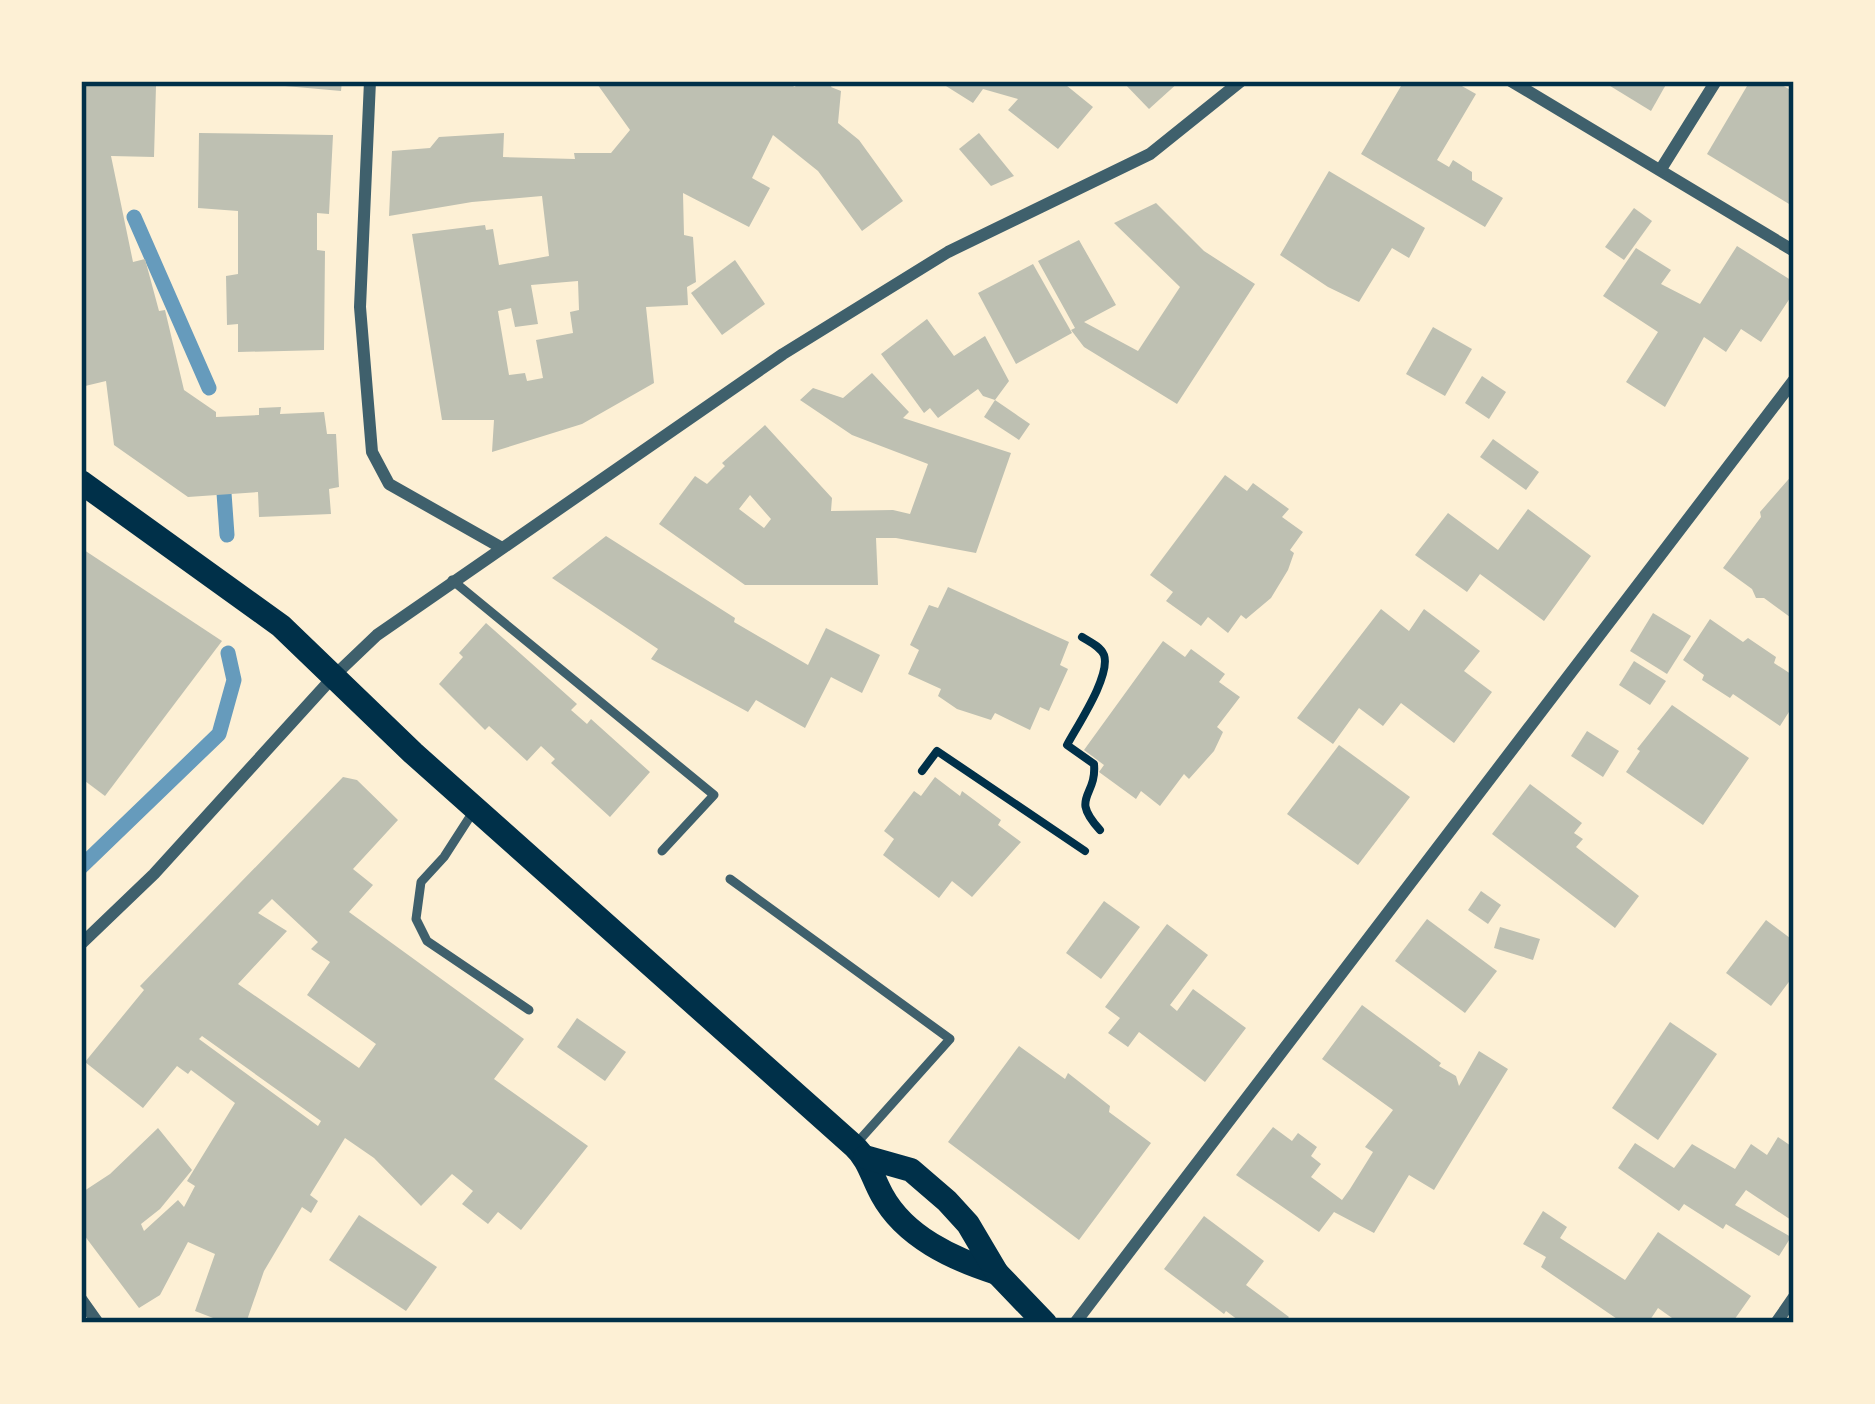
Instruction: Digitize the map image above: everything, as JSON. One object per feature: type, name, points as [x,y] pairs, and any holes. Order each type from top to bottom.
[{"type":"main road","points":[[81,482],[256,605],[860,1151],[911,1170],[947,1201],[968,1224],[997,1273],[1045,1323]]},
{"type":"main road","points":[[860,1151],[884,1199],[910,1225],[946,1257],[997,1273]]},
{"type":"street","points":[[370,81],[360,307],[371,452],[389,484],[502,548]]},
{"type":"street","points":[[81,944],[154,874],[376,635],[734,387],[948,252],[1150,154],[1241,81]]},
{"type":"street","points":[[1510,81],[1794,251]]},
{"type":"street","points":[[1661,169],[1716,81]]},
{"type":"street","points":[[1075,1323],[1794,380]]},
{"type":"street","points":[[1776,1323],[1794,1297]]},
{"type":"street","points":[[81,1299],[98,1323]]},
{"type":"lane","points":[[452,580],[714,795],[662,851]]},
{"type":"lane","points":[[476,808],[421,882],[416,919],[427,941],[529,1010]]},
{"type":"lane","points":[[730,879],[950,1039],[860,1151]]},
{"type":"path","points":[[1082,637],[1096,646],[1105,663],[1067,745],[1094,764],[1083,812],[1100,830]]},
{"type":"path","points":[[922,771],[937,751],[1084,851]]},
{"type":"building","points":[[81,81],[152,81],[156,86],[154,157],[111,156],[133,262],[145,259],[159,311],[165,310],[184,390],[216,412],[216,417],[259,415],[259,408],[281,407],[280,414],[324,412],[327,434],[336,434],[339,487],[329,489],[331,514],[259,517],[258,492],[188,497],[114,445],[106,381],[81,387]]},
{"type":"building","points":[[286,81],[342,81],[341,91],[285,86]]},
{"type":"building","points":[[595,81],[721,81],[725,86],[727,81],[782,81],[795,87],[798,81],[834,81],[831,87],[841,91],[838,123],[859,140],[903,201],[862,231],[818,171],[773,135],[752,178],[770,188],[749,227],[683,193],[684,235],[693,237],[696,282],[687,287],[688,305],[646,307],[654,383],[582,424],[492,452],[494,420],[442,420],[412,234],[485,225],[486,230],[493,229],[499,265],[549,256],[542,196],[389,216],[392,151],[430,148],[439,137],[504,133],[503,157],[575,159],[574,153],[611,153],[630,130]],"holes":[[[578,281],[579,310],[570,312],[573,333],[536,340],[543,378],[527,381],[525,373],[509,375],[498,311],[511,308],[515,327],[538,324],[531,285]]]},
{"type":"building","points":[[938,81],[1061,81],[1093,107],[1058,149],[1008,110],[1018,99],[983,89],[973,103]]},
{"type":"building","points":[[1122,81],[1180,81],[1149,109]]},
{"type":"building","points":[[1404,81],[1453,81],[1476,94],[1437,160],[1449,167],[1453,160],[1472,172],[1472,180],[1503,198],[1485,227],[1361,154]]},
{"type":"building","points":[[1602,81],[1668,81],[1651,111]]},
{"type":"building","points":[[1750,81],[1775,81],[1794,92],[1794,207],[1707,154]]},
{"type":"building","points":[[199,133],[333,135],[329,214],[317,213],[317,250],[325,251],[324,350],[238,352],[238,324],[227,325],[226,276],[238,274],[238,211],[198,208]]},
{"type":"building","points":[[979,133],[1014,176],[991,186],[959,149]]},
{"type":"building","points":[[1329,171],[1425,228],[1409,258],[1392,248],[1359,302],[1280,255]]},
{"type":"building","points":[[1156,203],[1204,251],[1255,284],[1177,404],[1084,347],[1038,261],[1079,240],[1116,305],[1084,322],[1138,351],[1180,287],[1114,223]]},
{"type":"building","points":[[1634,208],[1652,221],[1624,260],[1605,247]]},
{"type":"building","points":[[1737,246],[1794,282],[1794,292],[1761,342],[1741,329],[1726,352],[1704,337],[1665,407],[1626,382],[1658,332],[1603,296],[1636,248],[1671,270],[1661,284],[1700,304]]},
{"type":"building","points":[[735,260],[765,304],[722,335],[691,293]]},
{"type":"building","points":[[1033,264],[1072,333],[1016,364],[978,293]]},
{"type":"building","points":[[927,319],[954,356],[985,336],[1009,381],[995,400],[978,389],[938,418],[930,408],[924,413],[881,354]]},
{"type":"building","points":[[1433,327],[1472,349],[1445,396],[1406,374]]},
{"type":"building","points":[[872,373],[909,412],[903,418],[1011,453],[976,553],[876,538],[878,585],[745,585],[659,524],[695,476],[707,484],[725,466],[722,463],[765,425],[832,498],[831,511],[910,514],[928,464],[852,435],[800,400],[813,388],[843,398]],"holes":[[[750,495],[771,519],[764,528],[739,509]]]},
{"type":"building","points":[[1482,376],[1506,392],[1489,419],[1465,403]]},
{"type":"building","points":[[995,400],[1030,424],[1019,440],[984,417]]},
{"type":"building","points":[[1493,439],[1539,472],[1526,490],[1480,457]]},
{"type":"building","points":[[1794,473],[1794,620],[1764,598],[1756,598],[1752,589],[1723,568],[1760,512]]},
{"type":"building","points":[[1225,475],[1247,491],[1253,483],[1289,509],[1282,517],[1303,532],[1290,550],[1294,553],[1288,570],[1271,598],[1246,619],[1241,615],[1228,633],[1208,617],[1201,626],[1166,601],[1173,592],[1150,575]]},
{"type":"building","points":[[1528,509],[1591,556],[1544,621],[1480,574],[1467,592],[1415,555],[1448,513],[1498,550]]},
{"type":"building","points":[[606,536],[808,665],[826,628],[880,655],[862,693],[831,677],[805,728],[756,700],[748,712],[651,659],[658,649],[552,578]]},
{"type":"building","points":[[81,548],[222,641],[105,796],[81,778]]},
{"type":"building","points":[[948,587],[1069,642],[1060,665],[1068,669],[1049,711],[1040,707],[1030,730],[995,713],[991,720],[957,709],[938,696],[941,689],[908,674],[919,650],[910,645],[929,605],[938,608]]},
{"type":"building","points":[[1381,609],[1409,631],[1424,609],[1480,651],[1464,671],[1492,692],[1454,743],[1401,703],[1383,726],[1359,708],[1333,744],[1297,718]]},
{"type":"building","points":[[1653,613],[1691,636],[1667,674],[1630,651]]},
{"type":"building","points":[[1710,619],[1776,657],[1774,663],[1794,676],[1794,704],[1780,726],[1733,694],[1730,698],[1702,680],[1704,675],[1683,660]]},
{"type":"building","points":[[486,623],[577,704],[571,710],[587,724],[591,719],[650,772],[610,817],[551,763],[555,759],[541,746],[527,761],[489,726],[485,730],[439,684]]},
{"type":"building","points":[[1163,641],[1185,657],[1191,649],[1225,674],[1219,682],[1240,697],[1217,727],[1223,732],[1214,751],[1189,779],[1184,774],[1160,806],[1141,791],[1136,799],[1099,772],[1104,765],[1084,750]]},
{"type":"building","points":[[1634,661],[1666,681],[1650,705],[1619,685]]},
{"type":"building","points":[[1672,705],[1749,758],[1703,825],[1626,772],[1637,749]]},
{"type":"building","points":[[1587,731],[1619,751],[1603,777],[1571,756]]},
{"type":"building","points":[[1339,745],[1410,797],[1358,865],[1287,814]]},
{"type":"building","points":[[343,777],[357,780],[398,820],[353,869],[373,885],[349,912],[524,1039],[494,1079],[588,1146],[521,1230],[498,1212],[488,1224],[462,1204],[473,1191],[452,1174],[421,1206],[374,1158],[345,1138],[310,1195],[318,1201],[311,1213],[302,1207],[264,1271],[246,1323],[226,1323],[195,1311],[215,1254],[188,1242],[160,1295],[139,1308],[81,1231],[81,1193],[110,1174],[158,1128],[192,1170],[141,1224],[144,1231],[178,1200],[184,1207],[195,1186],[187,1181],[235,1103],[191,1070],[188,1074],[177,1066],[143,1108],[85,1062],[144,990],[140,986]],"holes":[[[272,899],[318,942],[311,949],[330,962],[307,995],[376,1044],[359,1068],[238,984],[287,931],[258,913]],[[202,1036],[321,1121],[318,1126],[199,1039]]]},
{"type":"building","points":[[935,777],[1001,820],[998,825],[1021,842],[972,897],[952,881],[939,898],[883,855],[894,839],[884,831],[914,791],[921,796]]},
{"type":"building","points":[[1530,784],[1582,823],[1574,833],[1583,839],[1576,847],[1639,896],[1615,928],[1492,834]]},
{"type":"building","points":[[1481,891],[1501,905],[1488,924],[1468,910]]},
{"type":"building","points":[[1104,901],[1140,927],[1101,979],[1066,953]]},
{"type":"building","points":[[1427,919],[1497,971],[1465,1013],[1395,961]]},
{"type":"building","points":[[1766,920],[1794,941],[1794,975],[1771,1006],[1726,973]]},
{"type":"building","points":[[1167,924],[1208,955],[1170,1005],[1177,1011],[1193,989],[1246,1028],[1205,1082],[1139,1032],[1128,1047],[1108,1033],[1120,1018],[1105,1007]]},
{"type":"building","points":[[1500,927],[1540,939],[1533,960],[1494,948]]},
{"type":"building","points":[[1362,1005],[1441,1063],[1456,1076],[1459,1086],[1479,1051],[1508,1069],[1434,1190],[1409,1175],[1374,1233],[1334,1212],[1319,1232],[1236,1175],[1273,1127],[1292,1141],[1298,1133],[1317,1147],[1311,1156],[1321,1164],[1311,1177],[1342,1200],[1373,1152],[1365,1147],[1393,1110],[1322,1059]]},
{"type":"building","points":[[577,1018],[626,1052],[605,1081],[557,1047]]},
{"type":"building","points":[[1670,1022],[1717,1054],[1658,1140],[1612,1108]]},
{"type":"building","points":[[1019,1046],[1065,1079],[1068,1073],[1151,1143],[1079,1240],[948,1142]]},
{"type":"building","points":[[1778,1137],[1794,1148],[1794,1222],[1746,1190],[1735,1205],[1791,1237],[1779,1256],[1684,1204],[1679,1211],[1618,1168],[1635,1143],[1674,1168],[1692,1144],[1735,1169],[1751,1144],[1767,1155]]},
{"type":"building","points":[[1543,1211],[1567,1227],[1560,1238],[1625,1280],[1658,1232],[1751,1296],[1732,1323],[1679,1323],[1658,1308],[1648,1323],[1623,1323],[1541,1267],[1546,1257],[1523,1244]]},
{"type":"building","points":[[359,1215],[437,1267],[406,1311],[329,1260]]},
{"type":"building","points":[[1204,1216],[1264,1261],[1246,1285],[1289,1317],[1284,1323],[1242,1323],[1164,1269]]},
{"type":"waterway","points":[[134,217],[209,388]]},
{"type":"waterway","points":[[224,493],[227,535]]},
{"type":"waterway","points":[[81,867],[219,734],[234,680],[228,653]]}]
